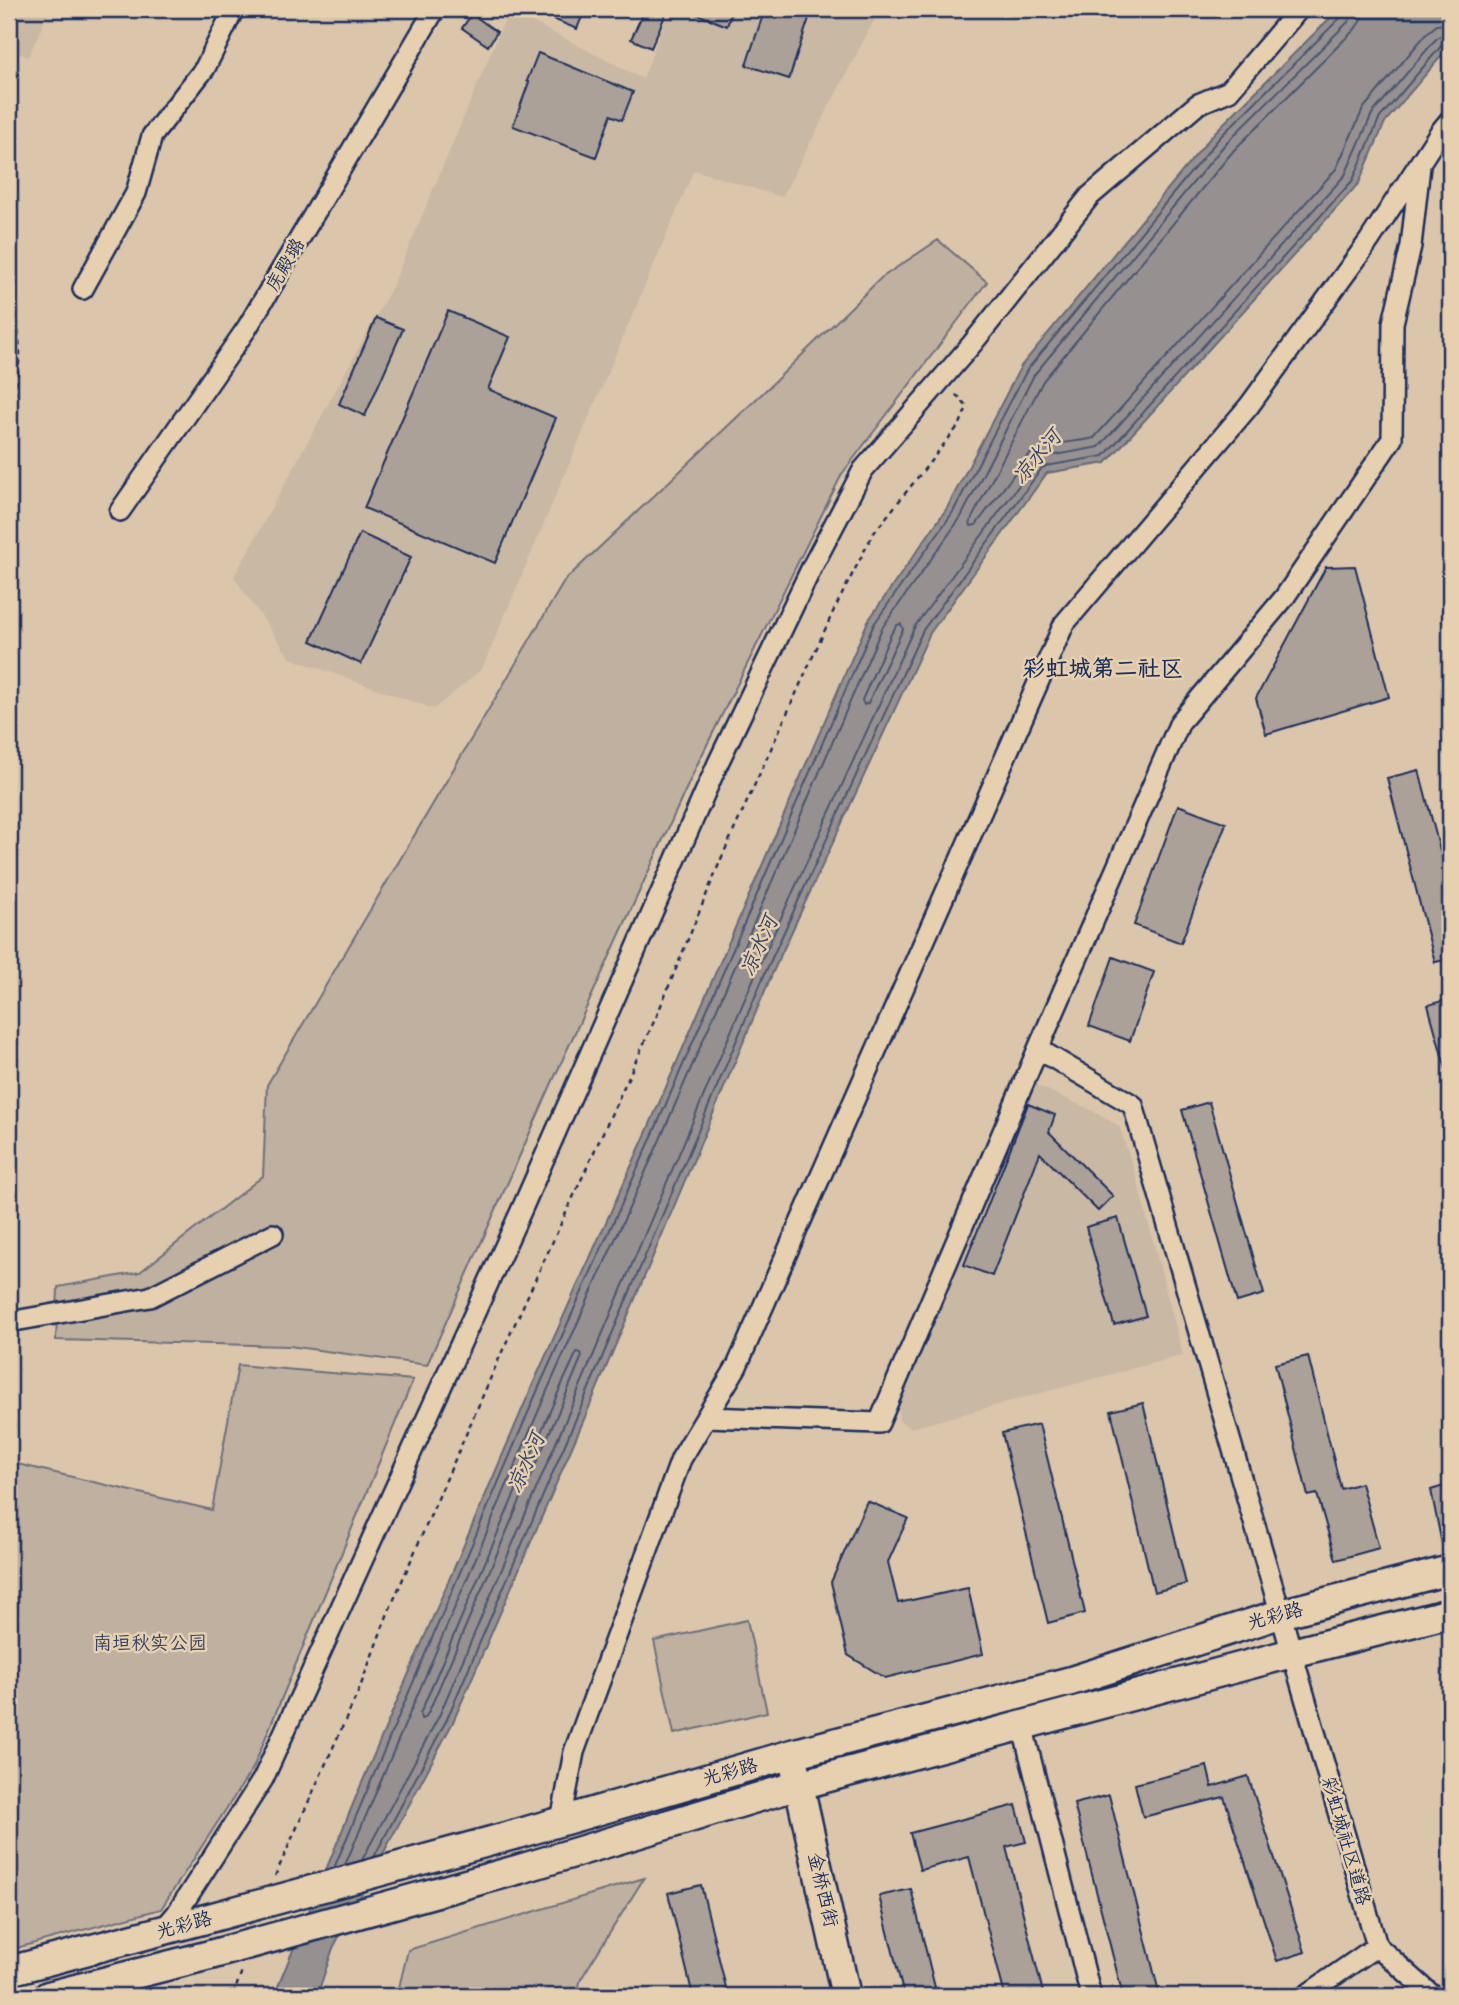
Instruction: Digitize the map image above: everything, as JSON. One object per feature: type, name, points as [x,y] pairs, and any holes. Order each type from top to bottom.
[{"type":"main road","name":"光彩路","points":[[9,1971],[517,1834],[792,1754],[1071,1681],[1280,1614],[1450,1570]]},
{"type":"main road","name":"光彩路","points":[[48,1996],[211,1955],[520,1870],[799,1785],[1450,1613]]},
{"type":"main road","name":"金桥西街","points":[[792,1754],[846,1996]]},
{"type":"street","points":[[83,289],[136,193],[152,136],[205,68],[234,9]]},
{"type":"street","name":"庑殿璐","points":[[120,511],[247,328],[435,9]]},
{"type":"street","points":[[162,1931],[177,1913],[263,1779],[521,1211],[718,763],[812,567],[863,470],[936,386],[1090,196],[1198,104],[1229,91],[1299,9]]},
{"type":"street","points":[[561,1821],[574,1752],[681,1459],[737,1366],[1064,624],[1249,406],[1368,241],[1450,120]]},
{"type":"street","points":[[706,1417],[879,1423],[1180,722],[1284,598],[1392,439],[1393,323],[1411,246],[1420,162]]},
{"type":"street","name":"彩虹城社区道路","points":[[1038,1049],[1133,1105],[1377,1946]]},
{"type":"street","points":[[9,1322],[150,1297],[273,1234]]},
{"type":"street","points":[[1022,1725],[1091,1996]]},
{"type":"street","points":[[1305,1996],[1377,1946],[1433,1996]]},
{"type":"path","points":[[9,231],[20,352],[9,437]]},
{"type":"path","points":[[272,1886],[359,1690],[388,1613],[496,1367],[657,1015],[721,859],[833,612],[873,534],[960,424],[967,407],[959,397],[936,386]]},
{"type":"path","points":[[233,1996],[246,1960]]},
{"type":"shaded area","points":[[9,9],[50,9],[28,57],[9,49]]},
{"type":"shaded area","points":[[669,9],[880,9],[782,197],[694,170],[482,669],[434,709],[290,658],[234,577],[392,287],[509,10],[643,79]]},
{"type":"shaded area","points":[[1031,1083],[1089,1109],[1119,1126],[1135,1172],[1183,1355],[911,1428],[899,1421],[899,1407]]},
{"type":"green space","points":[[938,240],[987,282],[842,474],[697,765],[427,1365],[289,1346],[56,1340],[58,1287],[140,1272],[263,1176],[267,1085],[565,580],[881,278]]},
{"type":"green space","name":"南垣秋实公园","points":[[238,1365],[413,1380],[253,1768],[161,1909],[9,1950],[9,1462],[212,1510]]},
{"type":"green space","points":[[747,1620],[767,1712],[674,1734],[654,1641]]},
{"type":"green space","points":[[644,1878],[581,1979],[576,1996],[397,1996],[408,1950]]},
{"type":"water","name":"凉水河","points":[[1339,9],[1450,9],[1450,46],[1385,122],[1359,183],[1106,463],[1047,473],[930,633],[772,974],[453,1722],[333,1948],[317,1996],[274,1996],[358,1792],[533,1384],[644,1138],[868,621],[947,508],[1021,366],[1215,132]]},
{"type":"building","points":[[560,9],[585,9],[577,29],[555,20]]},
{"type":"building","points":[[645,9],[668,9],[651,48],[631,39]]},
{"type":"building","points":[[684,9],[733,9],[727,26]]},
{"type":"building","points":[[765,9],[812,9],[789,79],[746,65]]},
{"type":"building","points":[[472,14],[497,32],[488,46],[462,28]]},
{"type":"building","points":[[538,53],[633,92],[622,120],[611,115],[596,157],[513,126]]},
{"type":"building","points":[[448,311],[510,337],[488,389],[556,418],[495,563],[364,508]]},
{"type":"building","points":[[376,318],[403,329],[365,416],[339,404]]},
{"type":"building","points":[[360,533],[411,557],[361,664],[311,641]]},
{"type":"building","points":[[1355,566],[1389,697],[1266,734],[1256,698],[1326,567]]},
{"type":"building","points":[[1419,770],[1450,889],[1450,959],[1435,962],[1387,778]]},
{"type":"building","points":[[1178,805],[1226,823],[1181,943],[1134,925]]},
{"type":"building","points":[[1113,957],[1154,972],[1130,1041],[1089,1026]]},
{"type":"building","points":[[1450,999],[1450,1070],[1446,1070],[1428,1005]]},
{"type":"building","points":[[1209,1102],[1264,1294],[1237,1302],[1182,1110]]},
{"type":"building","points":[[1028,1104],[1055,1115],[1049,1132],[1113,1196],[1098,1211],[1040,1153],[992,1276],[964,1265]]},
{"type":"building","points":[[1118,1218],[1146,1316],[1114,1325],[1086,1227]]},
{"type":"building","points":[[1308,1356],[1341,1489],[1361,1483],[1379,1548],[1336,1560],[1317,1494],[1308,1496],[1275,1364]]},
{"type":"building","points":[[1143,1403],[1186,1584],[1154,1592],[1111,1411]]},
{"type":"building","points":[[1039,1424],[1085,1613],[1048,1623],[1002,1433]]},
{"type":"building","points":[[1450,1484],[1450,1553],[1444,1554],[1431,1490]]},
{"type":"building","points":[[867,1501],[908,1518],[888,1562],[898,1603],[968,1588],[983,1654],[885,1678],[848,1655],[831,1582]]},
{"type":"building","points":[[1207,1766],[1212,1787],[1248,1776],[1305,1952],[1277,1961],[1224,1797],[1143,1817],[1135,1784]]},
{"type":"building","points":[[1109,1795],[1160,1996],[1123,1996],[1074,1804]]},
{"type":"building","points":[[1016,1805],[1026,1842],[1006,1847],[1044,1996],[1005,1996],[969,1857],[920,1870],[910,1833]]},
{"type":"building","points":[[701,1885],[728,1996],[693,1996],[668,1893]]},
{"type":"building","points":[[911,1889],[937,1996],[904,1996],[879,1896]]},
{"type":"district","name":"彩虹城第二社区","points":[[1103,668]]}]
